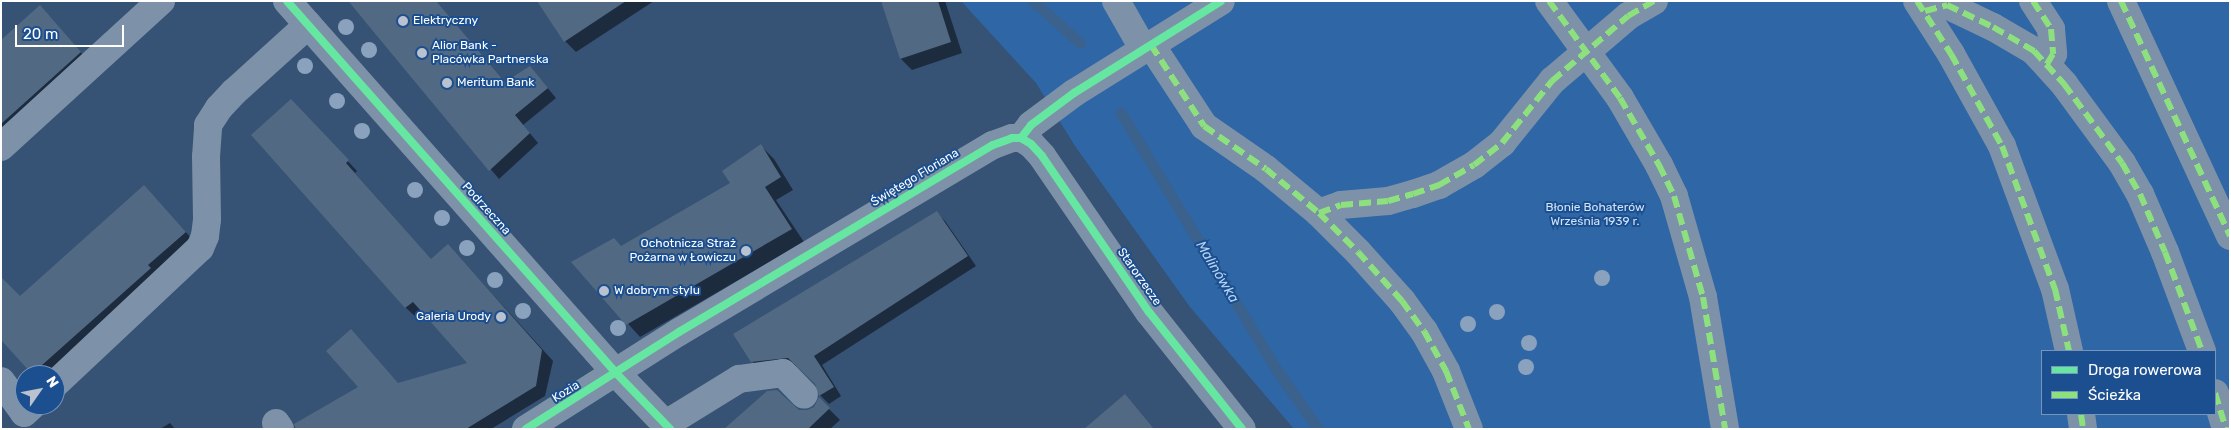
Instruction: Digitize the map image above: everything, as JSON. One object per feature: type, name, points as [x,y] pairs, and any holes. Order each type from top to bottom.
[{"type":"street","points":[[1,147],[161,1]]},
{"type":"street","name":"Podrzeczna","points":[[287,1],[616,373],[668,426]]},
{"type":"street","points":[[1116,1],[1204,126],[1266,169],[1319,213],[1358,252],[1419,324],[1446,371],[1470,429]]},
{"type":"street","points":[[1021,138],[1031,124],[1074,93],[1221,1]]},
{"type":"street","points":[[1549,1],[1620,98],[1659,165],[1674,196],[1703,297],[1725,429]]},
{"type":"street","points":[[1319,213],[1341,205],[1388,201],[1413,194],[1439,185],[1474,165],[1502,143],[1541,93],[1628,16],[1654,1]]},
{"type":"street","points":[[2033,1],[2051,29],[2053,54],[2047,64]]},
{"type":"street","points":[[2121,1],[2230,236]]},
{"type":"street","points":[[2069,350],[2055,288],[2002,146],[1921,6],[1947,5],[1993,27],[2034,51],[2047,64],[2122,163],[2140,194],[2166,252],[2202,350]]},
{"type":"street","points":[[65,375],[200,248],[207,219],[206,157],[208,125],[219,108],[234,92],[308,25]]},
{"type":"street","name":"Świętego Floriana","points":[[616,373],[678,332],[993,145],[1012,138],[1021,138]]},
{"type":"street","name":"Starorzecze","points":[[1021,138],[1031,144],[1042,156],[1149,312],[1242,429]]},
{"type":"street","name":"Kozia","points":[[526,429],[616,373]]},
{"type":"street","points":[[668,426],[739,379],[783,373],[804,395]]},
{"type":"street","points":[[1,381],[15,400]]},
{"type":"street","points":[[2216,396],[2226,429]]},
{"type":"street","points":[[2081,415],[2083,429]]},
{"type":"green space","name":"Błonie Bohaterów Września 1939 r.","points":[[961,1],[2230,1],[2230,429],[1294,429],[1190,307],[1075,146],[1036,83]]},
{"type":"building","points":[[348,1],[436,1],[505,82],[530,66],[548,88],[515,115],[530,133],[489,171]]},
{"type":"building","points":[[537,1],[626,1],[564,42]]},
{"type":"building","points":[[881,1],[938,1],[951,42],[900,59]]},
{"type":"building","points":[[40,5],[81,52],[1,124],[1,40]]},
{"type":"building","points":[[291,99],[349,160],[346,163],[431,259],[448,244],[542,350],[536,386],[466,429],[296,429],[294,424],[358,387],[326,351],[351,329],[398,383],[467,363],[413,302],[405,308],[251,135]]},
{"type":"building","points":[[761,144],[781,177],[765,187],[792,229],[626,325],[571,262],[614,238],[621,246],[730,183],[722,171]]},
{"type":"building","points":[[144,185],[186,232],[148,265],[151,268],[42,365],[24,365],[1,340],[1,277],[20,296]]},
{"type":"building","points":[[937,211],[968,256],[814,356],[834,387],[819,396],[815,384],[788,358],[751,362],[733,334]]},
{"type":"building","points":[[777,390],[799,410],[807,410],[814,407],[819,397],[830,408],[808,429],[724,429],[767,391]]},
{"type":"building","points":[[1125,394],[1154,429],[1084,429]]},
{"type":"waterway","name":"Malinówka","points":[[1033,1],[1080,43]]},
{"type":"waterway","name":"Malinówka","points":[[1121,113],[1276,369],[1318,429]]},
{"type":"marked path","points":[[1549,1],[1620,98],[1659,165],[1674,196],[1703,297],[1725,429]]},
{"type":"marked path","points":[[1151,45],[1204,126],[1266,169],[1319,213],[1341,205],[1388,201],[1413,194],[1439,185],[1474,165],[1502,143],[1552,81],[1628,16],[1654,1]]},
{"type":"marked path","points":[[1917,1],[1951,54],[2002,146],[2055,289],[2069,350]]},
{"type":"marked path","points":[[2033,1],[2051,29],[2053,54],[2047,64]]},
{"type":"marked path","points":[[2121,1],[2230,236]]},
{"type":"marked path","points":[[1925,11],[1947,5],[1993,27],[2034,51],[2064,84],[2122,163],[2140,194],[2165,252],[2202,350]]},
{"type":"marked path","points":[[1319,213],[1358,252],[1402,301],[1424,331],[1446,371],[1469,429]]},
{"type":"marked path","points":[[2216,396],[2226,429]]},
{"type":"marked path","points":[[2081,415],[2083,429]]},
{"type":"cycle path","points":[[287,1],[616,373],[670,429]]},
{"type":"cycle path","points":[[1021,138],[1031,125],[1074,93],[1221,1]]},
{"type":"cycle path","points":[[526,429],[679,332],[993,145],[1012,138],[1021,138],[1031,144],[1042,156],[1149,312],[1242,429]]},
{"type":"place","name":"Elektryczny","points":[[403,21]]},
{"type":"place","name":"Alior Bank - Placówka Partnerska","points":[[422,53]]},
{"type":"place","name":"Meritum Bank","points":[[447,83]]},
{"type":"place","name":"Ochotnicza Straż Pożarna w Łowiczu","points":[[746,251]]},
{"type":"place","name":"W dobrym stylu","points":[[604,291]]},
{"type":"place","name":"Galeria Urody","points":[[501,317]]}]
